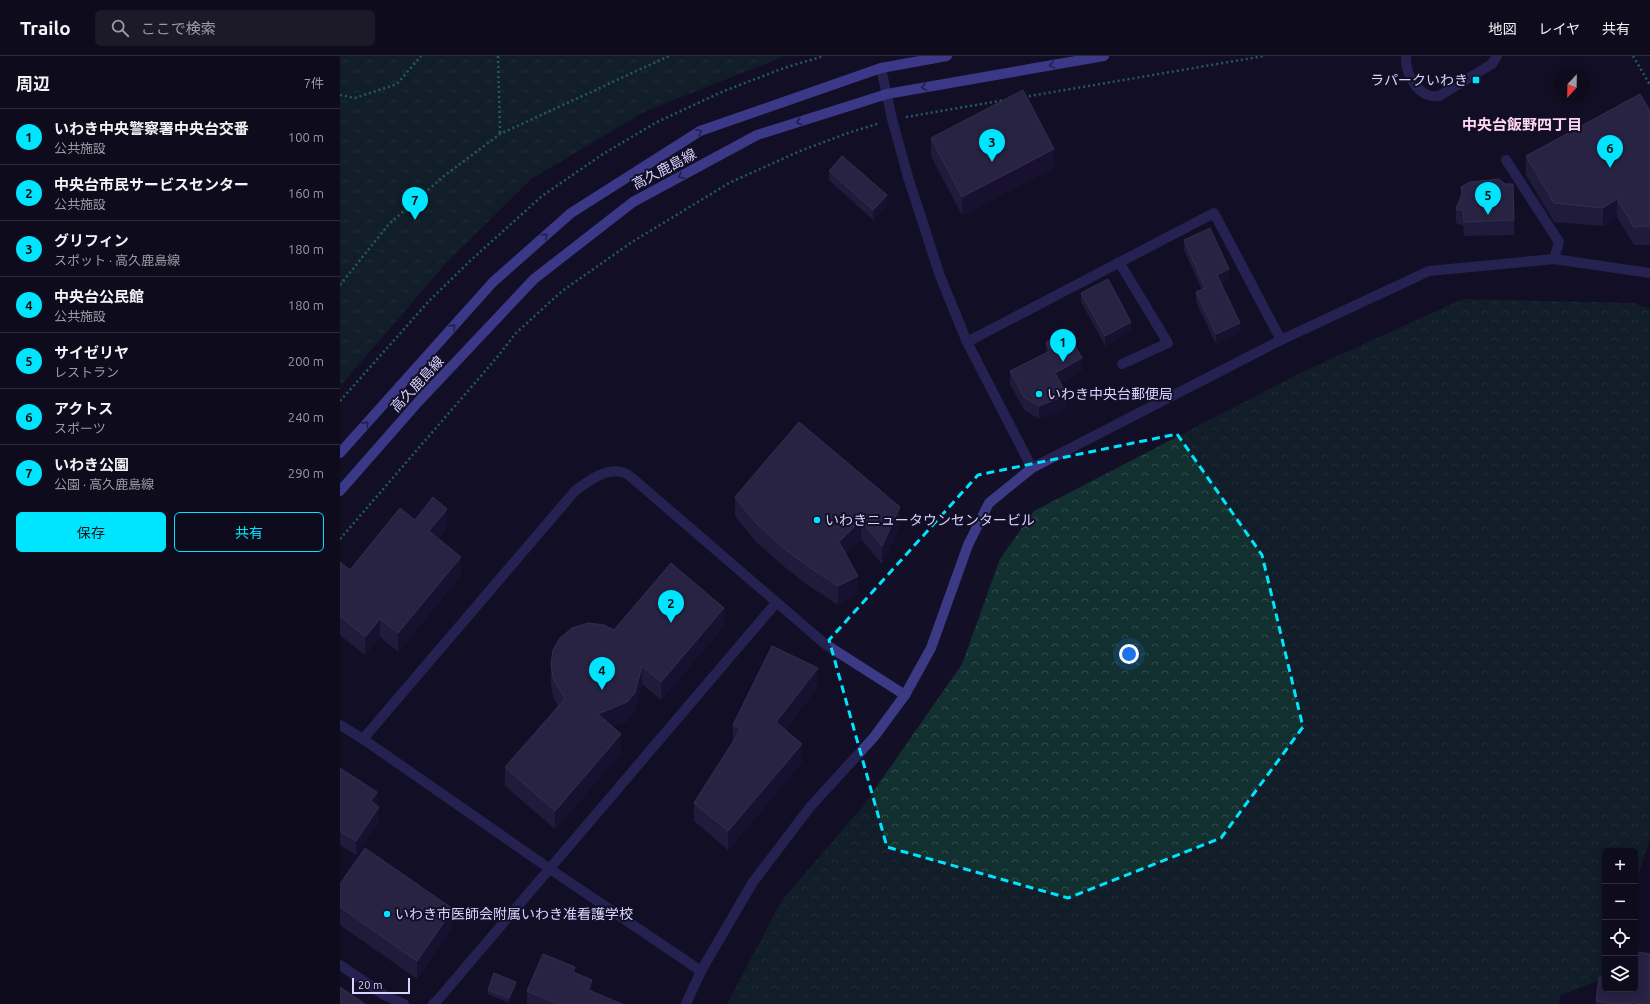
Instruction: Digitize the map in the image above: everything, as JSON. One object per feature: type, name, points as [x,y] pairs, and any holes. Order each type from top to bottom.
[{"type":"main road","name":"高久鹿島線","points":[[340,453],[493,282],[571,213],[700,131],[881,68],[947,56]]},
{"type":"main road","name":"高久鹿島線","points":[[340,491],[419,401],[534,279],[633,202],[757,135],[887,94],[1104,56]]},
{"type":"street","points":[[1406,56],[1406,65],[1416,86],[1420,91],[1432,97],[1439,96],[1492,64],[1497,56]]},
{"type":"street","points":[[881,68],[892,119],[926,238],[940,276],[967,342],[1032,468]]},
{"type":"street","points":[[1506,160],[1559,242],[1554,259]]},
{"type":"street","points":[[967,342],[1214,213],[1281,340]]},
{"type":"street","points":[[686,1004],[701,971],[753,882],[810,807],[874,737],[905,695],[931,648],[968,545],[989,503],[1032,468],[1281,340],[1429,271],[1554,259],[1650,273]]},
{"type":"street","points":[[1119,262],[1168,343],[1122,364]]},
{"type":"street","points":[[363,739],[575,491],[588,481],[602,474],[614,472],[624,473],[638,482],[824,644],[905,695]]},
{"type":"street","points":[[433,1004],[776,603]]},
{"type":"street","points":[[340,725],[363,739],[550,869],[701,971]]},
{"type":"street","points":[[340,965],[384,995],[404,1004]]},
{"type":"path","points":[[340,95],[355,98],[397,84],[421,56]]},
{"type":"path","points":[[498,56],[500,134]]},
{"type":"path","points":[[340,285],[389,224],[444,176],[500,134],[669,56]]},
{"type":"path","points":[[1024,97],[1264,56]]},
{"type":"path","points":[[1633,56],[1650,85]]},
{"type":"path","points":[[340,539],[499,355],[516,333],[562,291],[632,242],[729,183],[800,151],[848,133],[892,119],[1008,100]]},
{"type":"highlighted area","points":[[1177,434],[1262,555],[1303,727],[1221,838],[1068,898],[887,847],[829,640],[978,475]]},
{"type":"green space","points":[[340,56],[785,56],[646,111],[531,179],[448,261],[340,386]]},
{"type":"green space","points":[[1463,299],[1633,303],[1650,309],[1650,838],[1638,876],[1638,848],[1602,848],[1602,979],[1561,995],[1559,1004],[727,1004],[782,900],[864,805],[962,664],[1000,559],[1034,511],[1300,373]]},
{"type":"building","points":[[1023,90],[1054,149],[962,197],[931,138]]},
{"type":"building","points":[[1640,94],[1650,111],[1650,226],[1634,227],[1617,199],[1603,208],[1554,203],[1526,156]]},
{"type":"building","points":[[842,156],[887,195],[873,210],[829,171]]},
{"type":"building","points":[[1499,179],[1505,184],[1513,184],[1514,220],[1464,222],[1463,211],[1456,209],[1462,194],[1461,187],[1470,182]]},
{"type":"building","points":[[1210,228],[1229,269],[1217,275],[1240,323],[1216,334],[1196,292],[1205,288],[1184,240]]},
{"type":"building","points":[[1108,279],[1131,322],[1105,336],[1081,293]]},
{"type":"building","points":[[1067,332],[1082,358],[1055,373],[1067,395],[1039,406],[1024,397],[1010,371],[1050,351],[1046,342]]},
{"type":"building","name":"いわきニュータウンセンタービル","points":[[799,422],[900,507],[882,546],[861,520],[839,542],[858,576],[838,586],[781,546],[756,523],[735,497]]},
{"type":"building","points":[[433,497],[447,509],[429,531],[461,557],[398,633],[380,619],[365,637],[340,616],[340,562],[350,570],[400,508],[415,520]]},
{"type":"building","points":[[671,563],[724,608],[661,682],[642,666],[635,693],[627,702],[598,714],[621,734],[555,811],[505,767],[565,699],[553,678],[551,664],[553,650],[560,638],[572,628],[588,623],[604,625],[614,630]]},
{"type":"building","points":[[772,646],[818,668],[776,722],[802,744],[728,831],[694,803],[741,729],[733,725]]},
{"type":"building","points":[[340,768],[377,792],[371,801],[379,807],[356,841],[340,831]]},
{"type":"building","name":"いわき市医師会附属いわき准看護学校","points":[[365,848],[453,909],[417,961],[340,907],[340,884]]},
{"type":"building","points":[[1639,952],[1650,954],[1650,1004],[1632,1002],[1632,1004],[1613,1004],[1596,1001],[1599,977],[1602,977],[1602,992],[1638,992]]},
{"type":"building","points":[[543,954],[575,967],[573,972],[592,980],[588,990],[622,1004],[558,1004],[527,991]]},
{"type":"building","points":[[494,973],[516,982],[509,998],[488,990]]},
{"type":"building","points":[[340,987],[365,1004],[340,1004]]},
{"type":"place","name":"ラパークいわき","points":[[1476,80]]},
{"type":"place","name":"グリフィン","points":[[992,162]]},
{"type":"place","name":"アクトス","points":[[1610,168]]},
{"type":"place","name":"サイゼリヤ","points":[[1488,215]]},
{"type":"place","name":"いわき公園","points":[[415,220]]},
{"type":"place","name":"いわき中央警察署中央台交番","points":[[1063,362]]},
{"type":"place","name":"いわき中央台郵便局","points":[[1039,394]]},
{"type":"place","name":"いわきニュータウンセンタービル","points":[[817,520]]},
{"type":"place","name":"中央台市民サービスセンター","points":[[671,623]]},
{"type":"place","name":"中央台公民館","points":[[602,690]]},
{"type":"place","name":"いわき市医師会附属いわき准看護学校","points":[[387,914]]},
{"type":"district","name":"中央台飯野四丁目","points":[[1522,125]]}]
